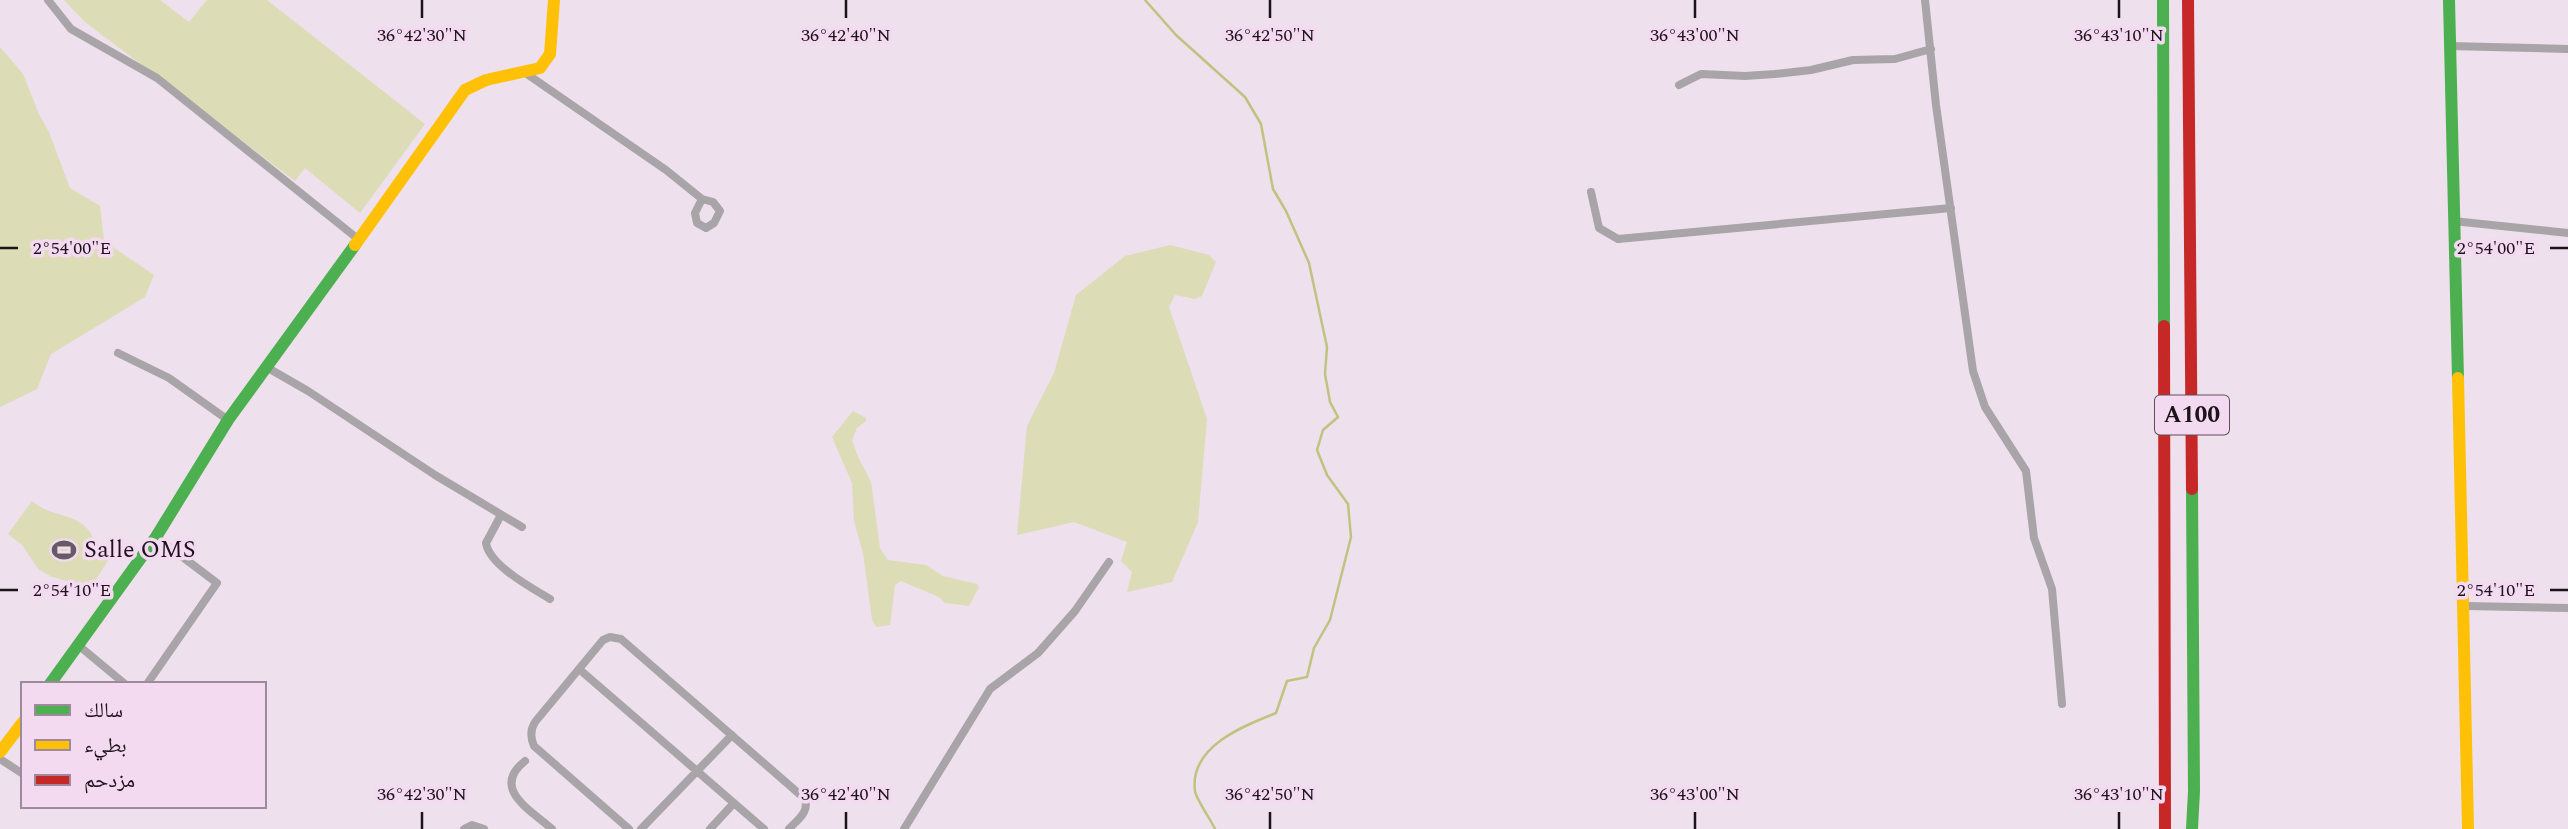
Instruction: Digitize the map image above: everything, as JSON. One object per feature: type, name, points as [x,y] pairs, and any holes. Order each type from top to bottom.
[{"type":"main road","points":[[51,682],[156,537],[228,420],[466,90],[486,80],[540,68],[550,54],[554,0]]},
{"type":"main road","name":"A100","points":[[2163,0],[2165,829]]},
{"type":"main road","name":"A100","points":[[2188,0],[2193,825]]},
{"type":"main road","points":[[2449,0],[2465,606],[2468,829]]},
{"type":"main road","points":[[0,752],[21,725]]},
{"type":"main road","points":[[2158,829],[2165,754]]},
{"type":"street","points":[[48,0],[71,29],[157,78],[358,239]]},
{"type":"street","points":[[1925,0],[1973,371],[1985,407],[2025,471],[2034,538],[2052,589],[2062,704]]},
{"type":"street","points":[[2449,46],[2568,49]]},
{"type":"street","points":[[1679,85],[1702,74],[1745,76],[1787,73],[1853,61],[1895,59],[1931,49]]},
{"type":"street","points":[[524,72],[666,170],[702,199]]},
{"type":"street","points":[[1591,192],[1599,228],[1618,239],[1951,208]]},
{"type":"street","points":[[2453,221],[2568,233]]},
{"type":"street","points":[[118,354],[169,378],[228,420]]},
{"type":"street","points":[[268,368],[522,527]]},
{"type":"street","points":[[501,515],[486,543],[491,557],[516,578],[550,599]]},
{"type":"street","points":[[148,682],[217,583],[156,537]]},
{"type":"street","points":[[904,829],[990,689],[1038,653],[1075,611],[1109,562]]},
{"type":"street","points":[[2465,606],[2568,608]]},
{"type":"street","points":[[629,829],[532,742],[531,734],[533,726],[603,640],[610,636],[618,637],[806,801],[806,810],[789,829]]},
{"type":"street","points":[[78,645],[123,682]]},
{"type":"street","points":[[579,669],[764,829]]},
{"type":"street","points":[[641,829],[732,735]]},
{"type":"street","points":[[0,759],[21,773]]},
{"type":"street","points":[[525,761],[514,772],[512,789],[516,798],[552,829]]},
{"type":"street","points":[[710,829],[734,803]]},
{"type":"street","points":[[464,829],[475,825],[484,829]]},
{"type":"green space","points":[[64,0],[160,0],[189,22],[207,0],[267,0],[425,124],[360,213],[305,168],[295,181],[85,22]]},
{"type":"green space","points":[[0,47],[23,74],[70,188],[100,206],[104,241],[154,275],[145,297],[51,354],[37,389],[0,407]]},
{"type":"green space","points":[[1170,245],[1209,255],[1216,262],[1202,296],[1195,299],[1175,295],[1169,307],[1207,419],[1198,522],[1172,582],[1127,592],[1132,572],[1121,561],[1127,542],[1074,522],[1017,535],[1027,426],[1054,373],[1076,295],[1125,256]]},
{"type":"green space","points":[[853,411],[866,418],[857,428],[852,440],[871,482],[880,548],[888,560],[926,565],[943,576],[977,584],[979,587],[969,606],[945,603],[939,597],[901,581],[895,585],[890,625],[876,627],[872,619],[863,553],[854,521],[852,483],[832,437]]},
{"type":"green space","name":"Salle OMS","points":[[32,501],[82,524],[99,547],[111,556],[88,592],[76,584],[50,576],[38,569],[23,546],[8,534]]},
{"type":"waterway","points":[[1145,0],[1176,35],[1245,97],[1261,124],[1273,189],[1309,263],[1327,347],[1325,374],[1330,402],[1338,417],[1323,430],[1317,450],[1327,475],[1348,504],[1351,537],[1330,620],[1314,648],[1307,677],[1287,681],[1276,713],[1221,740],[1200,762],[1195,776],[1195,791],[1215,829]]},
{"type":"traffic: fast","points":[[2163,0],[2164,326]]},
{"type":"traffic: fast","points":[[2449,0],[2458,378]]},
{"type":"traffic: fast","points":[[51,682],[156,537],[228,420],[355,245]]},
{"type":"traffic: fast","points":[[2192,489],[2192,829]]},
{"type":"traffic: slow","points":[[355,245],[465,90],[486,80],[540,68],[550,54],[554,0]]},
{"type":"traffic: slow","points":[[2458,378],[2468,829]]},
{"type":"traffic: slow","points":[[0,752],[21,725]]},
{"type":"traffic: jam","points":[[2188,0],[2192,489]]},
{"type":"traffic: jam","points":[[2164,326],[2165,829]]},
{"type":"place","name":"Salle OMS","points":[[64,550]]}]
